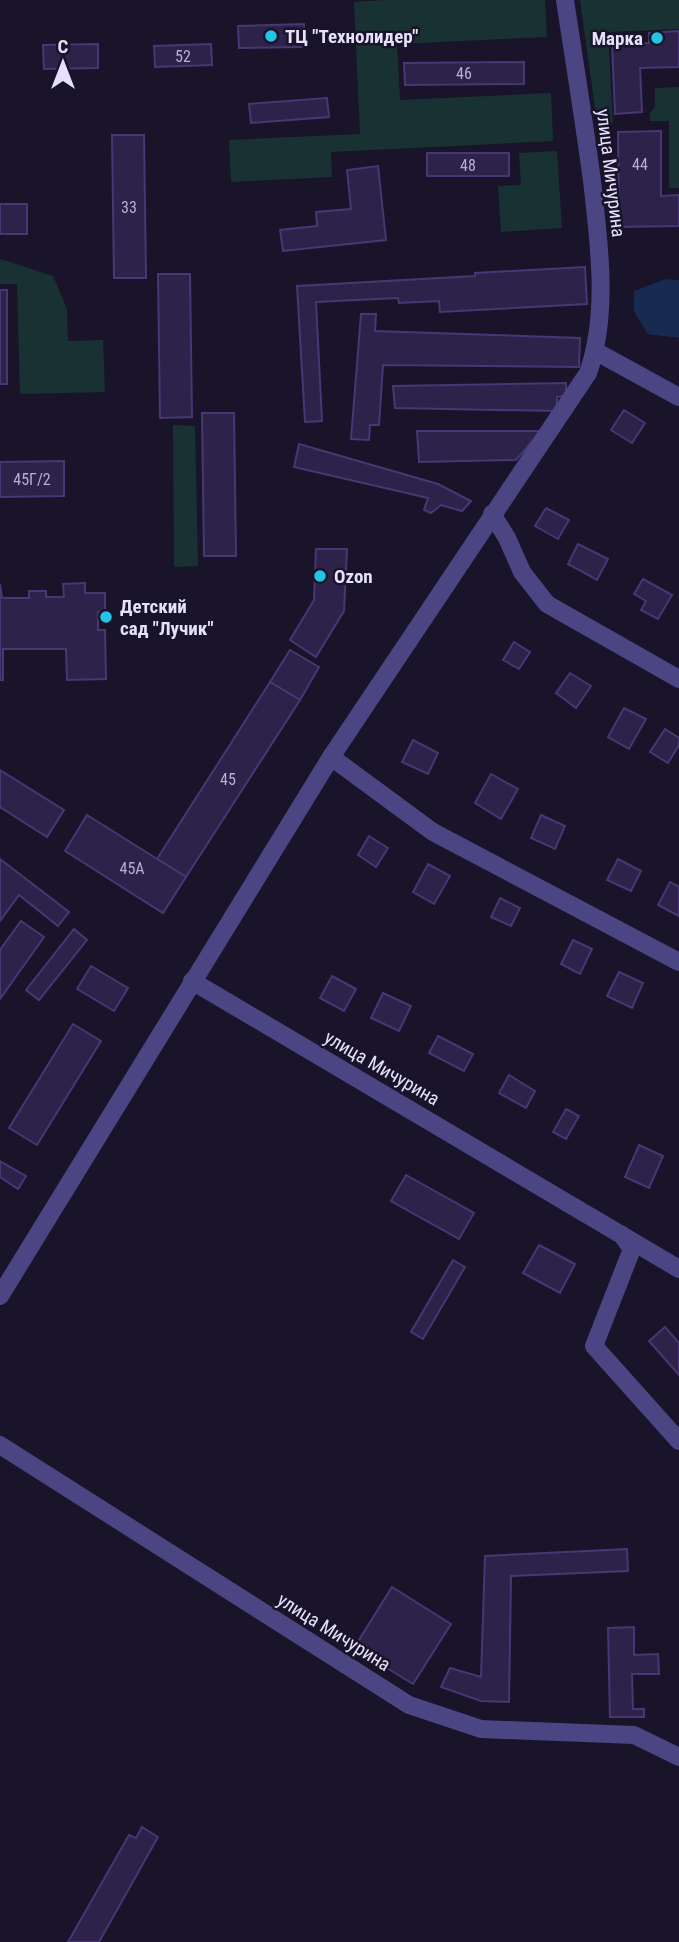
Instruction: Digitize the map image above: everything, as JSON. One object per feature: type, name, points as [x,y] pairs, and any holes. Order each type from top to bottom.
[{"type":"street","name":"улица Мичурина","points":[[0,1296],[331,757],[492,514],[559,419],[587,373],[595,351],[599,239],[585,124],[565,0]]},
{"type":"street","points":[[595,351],[679,397]]},
{"type":"street","points":[[492,514],[508,538],[522,572],[547,604],[679,679]]},
{"type":"street","points":[[331,757],[433,832],[679,962]]},
{"type":"street","name":"улица Мичурина","points":[[192,981],[679,1269]]},
{"type":"street","points":[[622,1235],[632,1249],[594,1346],[679,1441]]},
{"type":"street","name":"улица Мичурина","points":[[0,1446],[409,1705],[481,1729],[634,1735],[679,1757]]},
{"type":"green space","points":[[545,0],[547,37],[397,44],[400,100],[551,93],[553,141],[331,152],[332,177],[231,182],[229,140],[360,134],[354,2]]},
{"type":"green space","points":[[580,0],[679,0],[679,29],[608,32],[613,123],[597,123]]},
{"type":"green space","points":[[679,87],[679,188],[669,188],[669,121],[650,121],[650,113],[655,107],[655,88]]},
{"type":"green space","points":[[557,151],[562,228],[501,232],[498,186],[521,185],[519,153]]},
{"type":"green space","points":[[0,259],[53,276],[67,309],[68,341],[103,340],[105,392],[20,394],[17,284],[0,284]]},
{"type":"green space","points":[[173,425],[195,426],[198,566],[174,567]]},
{"type":"water","points":[[666,279],[679,280],[679,338],[648,334],[634,312],[634,291]]},
{"type":"building","name":"ТЦ \"Технолидер\"","points":[[304,24],[304,47],[239,48],[238,26]]},
{"type":"building","points":[[679,31],[679,67],[640,68],[642,112],[615,114],[612,44],[649,43],[649,33]]},
{"type":"building","points":[[98,44],[98,68],[44,69],[43,45]]},
{"type":"building","points":[[211,44],[212,65],[155,67],[154,46]]},
{"type":"building","points":[[524,62],[524,84],[405,85],[404,63]]},
{"type":"building","points":[[327,98],[329,117],[251,123],[249,104]]},
{"type":"building","points":[[661,131],[661,196],[679,195],[679,226],[619,227],[618,132]]},
{"type":"building","points":[[112,135],[144,135],[146,278],[114,278]]},
{"type":"building","points":[[427,153],[509,153],[509,176],[427,176]]},
{"type":"building","points":[[378,166],[386,240],[283,251],[280,230],[317,226],[316,212],[351,209],[347,170]]},
{"type":"building","points":[[0,204],[27,204],[27,234],[0,234]]},
{"type":"building","points":[[585,267],[587,304],[440,312],[439,301],[399,303],[398,298],[316,302],[322,421],[305,422],[297,286]]},
{"type":"building","points":[[158,274],[190,274],[192,417],[160,418]]},
{"type":"building","points":[[0,290],[7,290],[7,384],[0,384]]},
{"type":"building","points":[[361,314],[376,314],[375,331],[580,338],[579,367],[383,365],[379,425],[370,425],[369,440],[351,439]]},
{"type":"building","points":[[566,383],[566,395],[557,397],[557,411],[395,408],[393,386]]},
{"type":"building","points":[[624,410],[645,423],[632,443],[611,430]]},
{"type":"building","points":[[202,413],[234,413],[236,556],[204,556]]},
{"type":"building","points":[[417,431],[541,431],[516,460],[419,462]]},
{"type":"building","points":[[299,444],[438,484],[471,501],[462,511],[441,505],[431,513],[424,510],[428,498],[294,467]]},
{"type":"building","points":[[64,461],[64,496],[0,497],[0,462]]},
{"type":"building","points":[[546,508],[569,520],[558,539],[535,526]]},
{"type":"building","points":[[578,544],[608,559],[597,580],[568,564]]},
{"type":"building","points":[[316,549],[347,549],[344,611],[316,657],[290,640],[314,600]]},
{"type":"building","points":[[643,579],[672,595],[658,619],[641,610],[646,601],[634,594]]},
{"type":"building","points":[[85,583],[85,593],[105,593],[105,612],[98,612],[98,630],[105,630],[106,679],[67,680],[66,649],[3,649],[3,680],[0,680],[0,584],[2,598],[29,598],[29,591],[46,591],[46,597],[64,597],[63,584]]},
{"type":"building","points":[[514,642],[530,652],[519,669],[503,660]]},
{"type":"building","points":[[290,650],[319,667],[300,700],[270,682]]},
{"type":"building","points":[[570,673],[591,686],[576,708],[556,693]]},
{"type":"building","points":[[270,682],[300,700],[186,877],[157,859]]},
{"type":"building","points":[[624,708],[646,719],[629,749],[608,737]]},
{"type":"building","points":[[665,729],[679,738],[679,745],[668,763],[650,752]]},
{"type":"building","points":[[413,740],[438,753],[428,774],[402,762]]},
{"type":"building","points":[[0,770],[64,810],[47,837],[0,807]]},
{"type":"building","points":[[491,774],[518,789],[501,819],[475,803]]},
{"type":"building","points":[[87,815],[186,877],[163,913],[65,851]]},
{"type":"building","points":[[541,815],[565,826],[555,849],[531,838]]},
{"type":"building","points":[[369,836],[388,848],[376,867],[358,855]]},
{"type":"building","points":[[0,859],[69,912],[58,926],[19,895],[0,921]]},
{"type":"building","points":[[618,859],[641,871],[631,891],[607,880]]},
{"type":"building","points":[[428,864],[450,876],[434,904],[413,892]]},
{"type":"building","points":[[670,882],[679,887],[679,916],[658,905]]},
{"type":"building","points":[[500,898],[520,908],[511,926],[491,917]]},
{"type":"building","points":[[21,921],[44,937],[0,999],[0,950]]},
{"type":"building","points":[[74,929],[87,940],[39,1000],[26,990]]},
{"type":"building","points":[[573,940],[592,949],[580,974],[561,964]]},
{"type":"building","points":[[91,966],[128,988],[114,1011],[77,989]]},
{"type":"building","points":[[619,972],[643,983],[632,1008],[607,996]]},
{"type":"building","points":[[332,976],[356,989],[344,1011],[320,998]]},
{"type":"building","points":[[383,993],[411,1006],[399,1031],[371,1018]]},
{"type":"building","points":[[73,1024],[101,1041],[37,1145],[9,1128]]},
{"type":"building","points":[[438,1036],[473,1054],[464,1071],[429,1053]]},
{"type":"building","points":[[509,1075],[535,1091],[526,1108],[499,1093]]},
{"type":"building","points":[[566,1109],[579,1116],[566,1139],[553,1132]]},
{"type":"building","points":[[639,1145],[663,1156],[649,1188],[625,1177]]},
{"type":"building","points":[[0,1161],[26,1176],[18,1189],[0,1177]]},
{"type":"building","points":[[406,1175],[474,1213],[459,1239],[391,1201]]},
{"type":"building","points":[[539,1245],[575,1264],[560,1293],[523,1273]]},
{"type":"building","points":[[453,1260],[465,1267],[423,1339],[411,1332]]},
{"type":"building","points":[[665,1327],[679,1343],[679,1375],[649,1341]]},
{"type":"building","points":[[627,1549],[628,1571],[511,1576],[509,1702],[481,1701],[441,1687],[450,1668],[481,1677],[485,1556]]},
{"type":"building","points":[[392,1587],[451,1624],[413,1684],[354,1648]]},
{"type":"building","points":[[634,1627],[634,1655],[658,1654],[659,1674],[632,1674],[633,1709],[644,1709],[644,1717],[610,1717],[608,1628]]},
{"type":"building","points":[[142,1827],[158,1837],[99,1942],[68,1942],[129,1835],[136,1838]]},
{"type":"place","name":"ТЦ \"Технолидер\"","points":[[271,36]]},
{"type":"place","name":"Марка","points":[[657,38]]},
{"type":"place","name":"Ozon","points":[[320,576]]},
{"type":"place","name":"Детский сад \"Лучик\"","points":[[106,617]]}]
